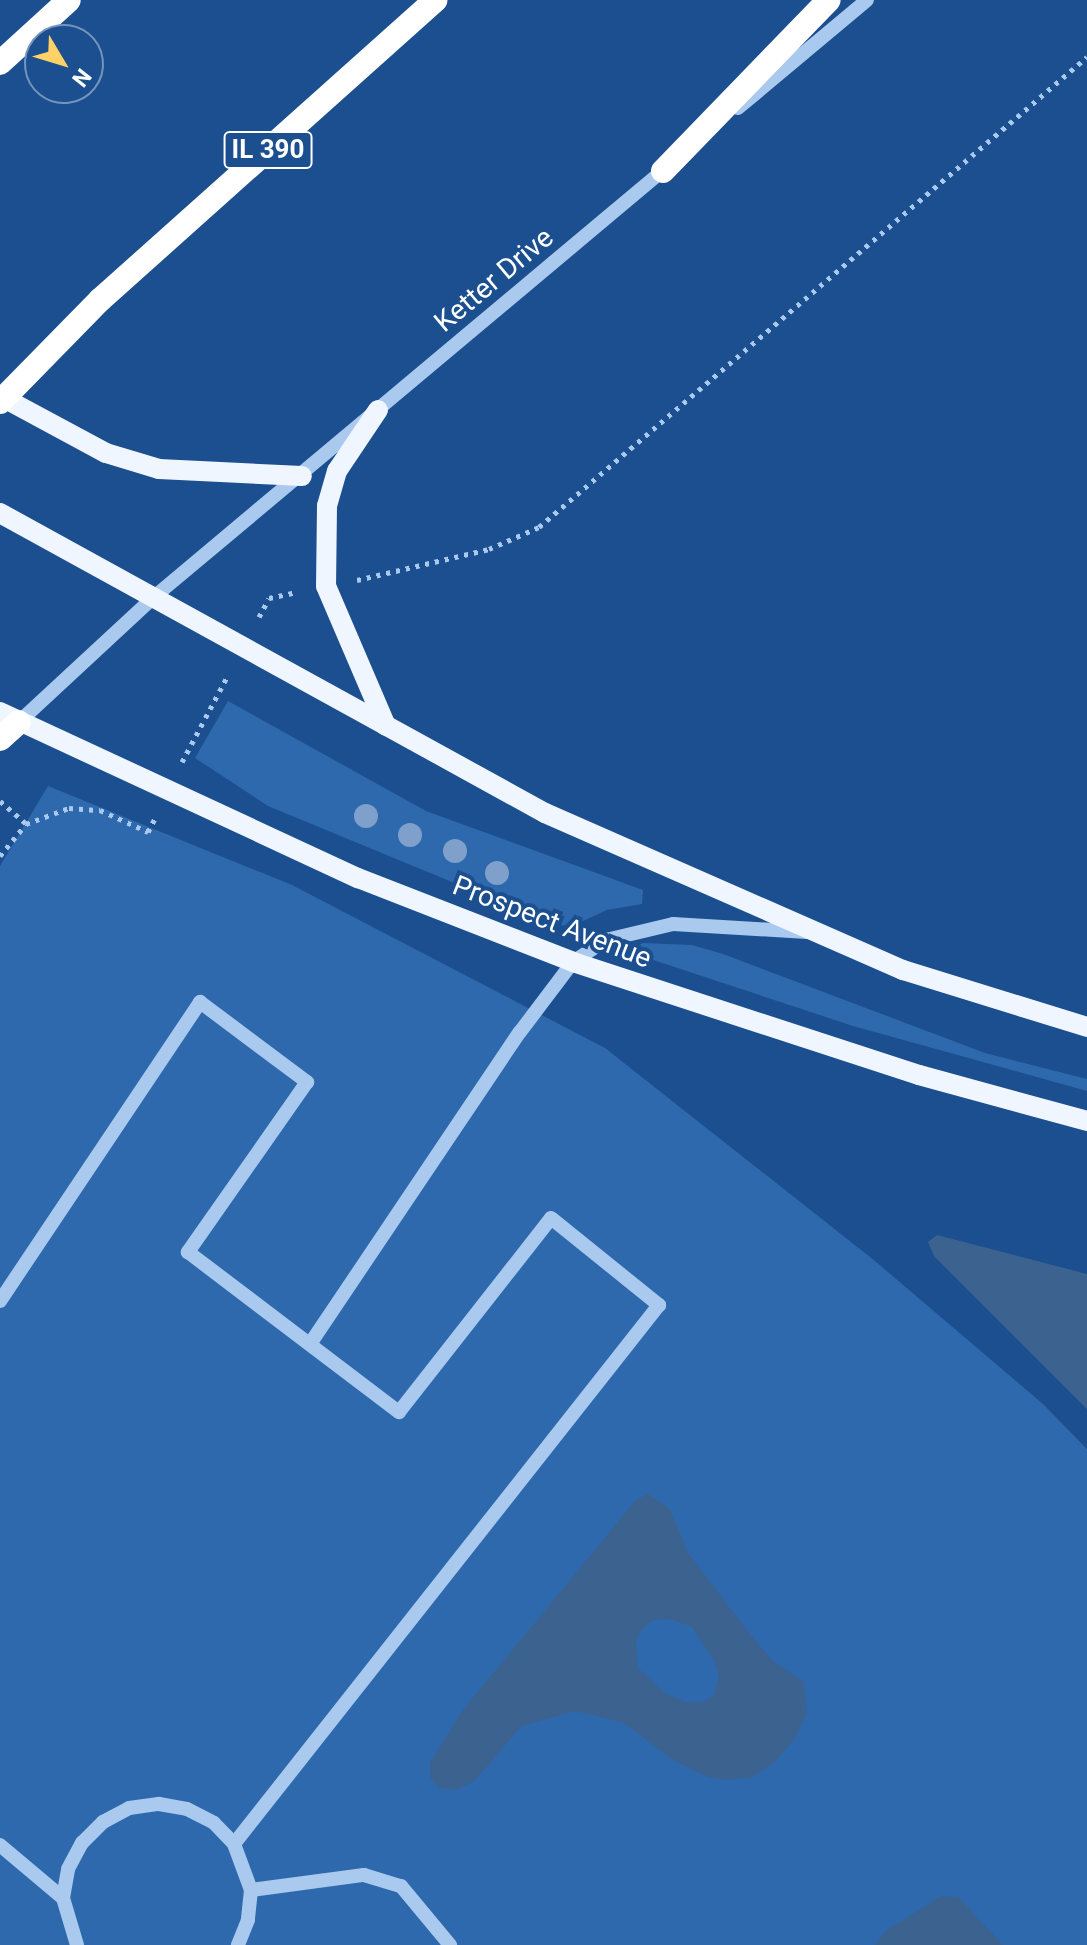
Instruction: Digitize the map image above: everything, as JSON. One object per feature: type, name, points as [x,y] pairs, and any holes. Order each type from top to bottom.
[{"type":"highway","points":[[0,63],[69,0]]},
{"type":"highway","name":"IL 390","points":[[0,402],[100,300],[436,0]]},
{"type":"highway","points":[[663,171],[829,0]]},
{"type":"highway","points":[[0,739],[9,717]]},
{"type":"main road","points":[[0,396],[106,453],[159,469],[302,476]]},
{"type":"main road","points":[[378,410],[337,471],[327,506],[326,586],[386,726]]},
{"type":"main road","points":[[0,513],[545,813],[903,970],[1087,1027]]},
{"type":"main road","name":"Prospect Avenue","points":[[9,717],[358,878],[573,962],[890,1066],[1087,1121]]},
{"type":"street","name":"Ketter Drive","points":[[9,717],[302,476],[867,0]]},
{"type":"street","points":[[312,1341],[520,1032],[573,962],[606,940],[673,924],[811,932]]},
{"type":"street","points":[[0,1301],[200,1002],[307,1082],[188,1252],[312,1341],[399,1412],[551,1218],[659,1305],[234,1844]]},
{"type":"street","points":[[77,1945],[63,1898],[68,1869],[82,1843],[103,1822],[129,1808],[159,1804],[187,1809],[214,1823],[234,1844],[251,1890],[238,1945]]},
{"type":"street","points":[[0,1845],[63,1898]]},
{"type":"street","points":[[251,1890],[364,1875],[401,1886],[450,1945]]},
{"type":"path","points":[[354,581],[489,549],[539,527],[1087,57]]},
{"type":"path","points":[[256,622],[269,598],[288,594]]},
{"type":"path","points":[[187,753],[218,694]]},
{"type":"path","points":[[0,801],[26,824]]},
{"type":"path","points":[[0,856],[26,824],[69,808],[100,810],[148,832],[156,816]]},
{"type":"shaded area","points":[[228,701],[426,811],[643,890],[642,904],[607,910],[572,926],[556,925],[268,806],[195,758]]},
{"type":"shaded area","points":[[48,786],[292,885],[605,1048],[875,1261],[1043,1404],[1087,1449],[1087,1945],[0,1945],[0,866]]},
{"type":"shaded area","points":[[643,943],[692,945],[723,954],[985,1053],[1087,1079],[1087,1091],[853,1026],[626,951]]},
{"type":"shaded area","points":[[937,1235],[1087,1274],[1087,1409],[934,1256],[928,1242]]},
{"type":"shaded area","points":[[648,1494],[670,1509],[688,1553],[746,1629],[772,1660],[804,1682],[807,1713],[795,1738],[774,1763],[750,1778],[726,1780],[708,1777],[670,1758],[624,1723],[575,1711],[522,1726],[474,1781],[456,1790],[440,1788],[430,1778],[430,1763],[462,1711],[636,1500]],"holes":[[[671,1619],[692,1627],[714,1660],[719,1676],[714,1695],[703,1702],[686,1702],[666,1694],[638,1668],[636,1640],[643,1628],[653,1620]]]},
{"type":"shaded area","points":[[941,1896],[958,1897],[1003,1945],[875,1945],[886,1931]]}]
